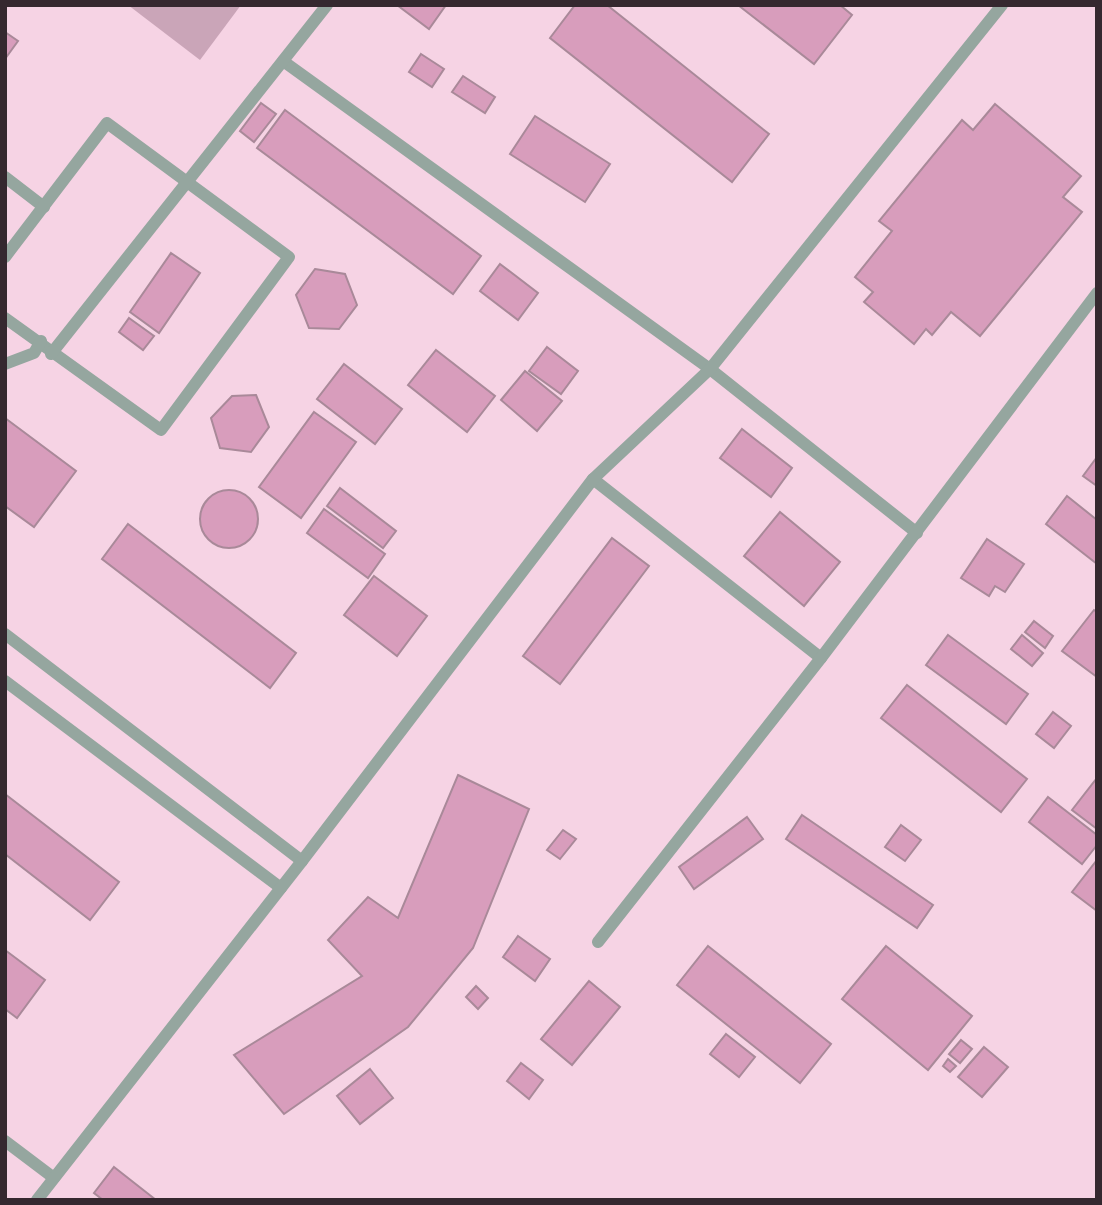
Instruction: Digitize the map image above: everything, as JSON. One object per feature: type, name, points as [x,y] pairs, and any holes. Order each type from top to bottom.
[{"type":"lane","points":[[51,354],[327,5]]},
{"type":"lane","points":[[37,1200],[302,861],[593,479],[710,369],[1002,5]]},
{"type":"lane","points":[[283,61],[710,369],[917,533]]},
{"type":"lane","points":[[5,257],[107,123],[289,257],[161,430],[51,354],[41,341],[5,318]]},
{"type":"lane","points":[[5,177],[44,207]]},
{"type":"lane","points":[[598,942],[821,658],[1097,293]]},
{"type":"lane","points":[[5,364],[34,353],[41,341]]},
{"type":"lane","points":[[593,479],[821,658]]},
{"type":"lane","points":[[5,634],[302,861]]},
{"type":"lane","points":[[5,681],[281,888]]},
{"type":"lane","points":[[5,1141],[54,1178]]},
{"type":"shaded area","points":[[128,5],[241,5],[200,60]]},
{"type":"building","points":[[397,5],[446,5],[429,29]]},
{"type":"building","points":[[575,5],[607,5],[769,134],[732,182],[550,38]]},
{"type":"building","points":[[738,5],[840,5],[852,15],[814,64]]},
{"type":"building","points":[[5,32],[18,41],[5,59]]},
{"type":"building","points":[[421,54],[444,69],[432,87],[409,72]]},
{"type":"building","points":[[463,76],[495,97],[485,113],[452,92]]},
{"type":"building","points":[[261,103],[276,114],[254,142],[240,131]]},
{"type":"building","points":[[995,104],[1081,176],[1063,197],[1082,212],[980,336],[951,312],[932,335],[926,329],[914,344],[864,302],[873,292],[855,277],[892,231],[879,221],[962,120],[973,130]]},
{"type":"building","points":[[285,110],[481,256],[453,294],[257,148]]},
{"type":"building","points":[[535,116],[610,164],[585,202],[510,154]]},
{"type":"building","points":[[171,253],[200,273],[159,333],[130,312]]},
{"type":"building","points":[[500,264],[538,293],[518,320],[480,291]]},
{"type":"building","points":[[315,269],[345,274],[357,305],[339,329],[309,328],[296,295]]},
{"type":"building","points":[[129,318],[154,336],[143,350],[119,332]]},
{"type":"building","points":[[547,347],[578,371],[561,394],[529,371]]},
{"type":"building","points":[[436,350],[495,396],[467,432],[408,385]]},
{"type":"building","points":[[344,364],[402,409],[375,444],[317,399]]},
{"type":"building","points":[[525,371],[562,401],[537,431],[501,400]]},
{"type":"building","points":[[256,395],[269,427],[251,452],[220,448],[211,418],[232,396]]},
{"type":"building","points":[[314,412],[356,442],[301,518],[259,487]]},
{"type":"building","points":[[5,418],[76,471],[34,527],[5,506]]},
{"type":"building","points":[[742,429],[792,468],[771,497],[720,458]]},
{"type":"building","points":[[1097,457],[1097,486],[1083,476]]},
{"type":"building","points":[[340,488],[396,531],[383,548],[327,506]]},
{"type":"building","points":[[229,490],[240,492],[253,503],[258,519],[256,530],[245,543],[229,548],[218,546],[205,535],[200,519],[202,508],[213,495]]},
{"type":"building","points":[[1067,496],[1097,520],[1097,564],[1046,524]]},
{"type":"building","points":[[324,509],[385,554],[368,578],[307,533]]},
{"type":"building","points":[[780,512],[840,562],[804,606],[744,556]]},
{"type":"building","points":[[128,524],[296,653],[270,688],[102,559]]},
{"type":"building","points":[[612,538],[649,566],[560,684],[523,656]]},
{"type":"building","points":[[987,539],[1024,564],[1005,592],[995,586],[989,596],[961,578]]},
{"type":"building","points":[[374,576],[427,616],[397,656],[344,615]]},
{"type":"building","points":[[1094,610],[1097,612],[1097,677],[1062,651]]},
{"type":"building","points":[[1034,621],[1053,636],[1045,648],[1025,632]]},
{"type":"building","points":[[948,635],[1028,694],[1006,724],[926,665]]},
{"type":"building","points":[[1022,635],[1043,653],[1032,666],[1011,649]]},
{"type":"building","points":[[907,685],[1027,779],[1001,812],[881,718]]},
{"type":"building","points":[[1053,712],[1071,726],[1054,748],[1036,734]]},
{"type":"building","points":[[458,775],[529,809],[473,948],[408,1027],[284,1114],[234,1055],[362,976],[328,940],[368,897],[398,918]]},
{"type":"building","points":[[1097,778],[1097,829],[1072,810]]},
{"type":"building","points":[[5,794],[119,882],[90,920],[5,854]]},
{"type":"building","points":[[1048,797],[1097,835],[1097,845],[1082,864],[1029,822]]},
{"type":"building","points":[[802,815],[933,905],[917,928],[786,839]]},
{"type":"building","points":[[747,817],[763,839],[694,889],[679,867]]},
{"type":"building","points":[[901,825],[921,840],[905,861],[885,847]]},
{"type":"building","points":[[563,830],[576,839],[560,859],[547,850]]},
{"type":"building","points":[[1097,860],[1097,911],[1072,892]]},
{"type":"building","points":[[518,936],[550,959],[535,981],[503,957]]},
{"type":"building","points":[[708,946],[831,1044],[800,1083],[677,985]]},
{"type":"building","points":[[886,946],[972,1016],[928,1070],[842,999]]},
{"type":"building","points":[[5,950],[45,980],[17,1018],[5,1009]]},
{"type":"building","points":[[589,981],[620,1007],[572,1065],[541,1039]]},
{"type":"building","points":[[476,986],[488,998],[478,1009],[466,997]]},
{"type":"building","points":[[726,1034],[755,1057],[739,1077],[710,1054]]},
{"type":"building","points":[[961,1040],[972,1049],[960,1063],[949,1054]]},
{"type":"building","points":[[984,1047],[1008,1067],[982,1097],[958,1077]]},
{"type":"building","points":[[948,1059],[956,1066],[950,1072],[943,1066]]},
{"type":"building","points":[[521,1063],[543,1080],[529,1099],[507,1081]]},
{"type":"building","points":[[370,1069],[393,1098],[360,1124],[337,1096]]},
{"type":"building","points":[[114,1167],[156,1200],[103,1200],[94,1193]]}]
